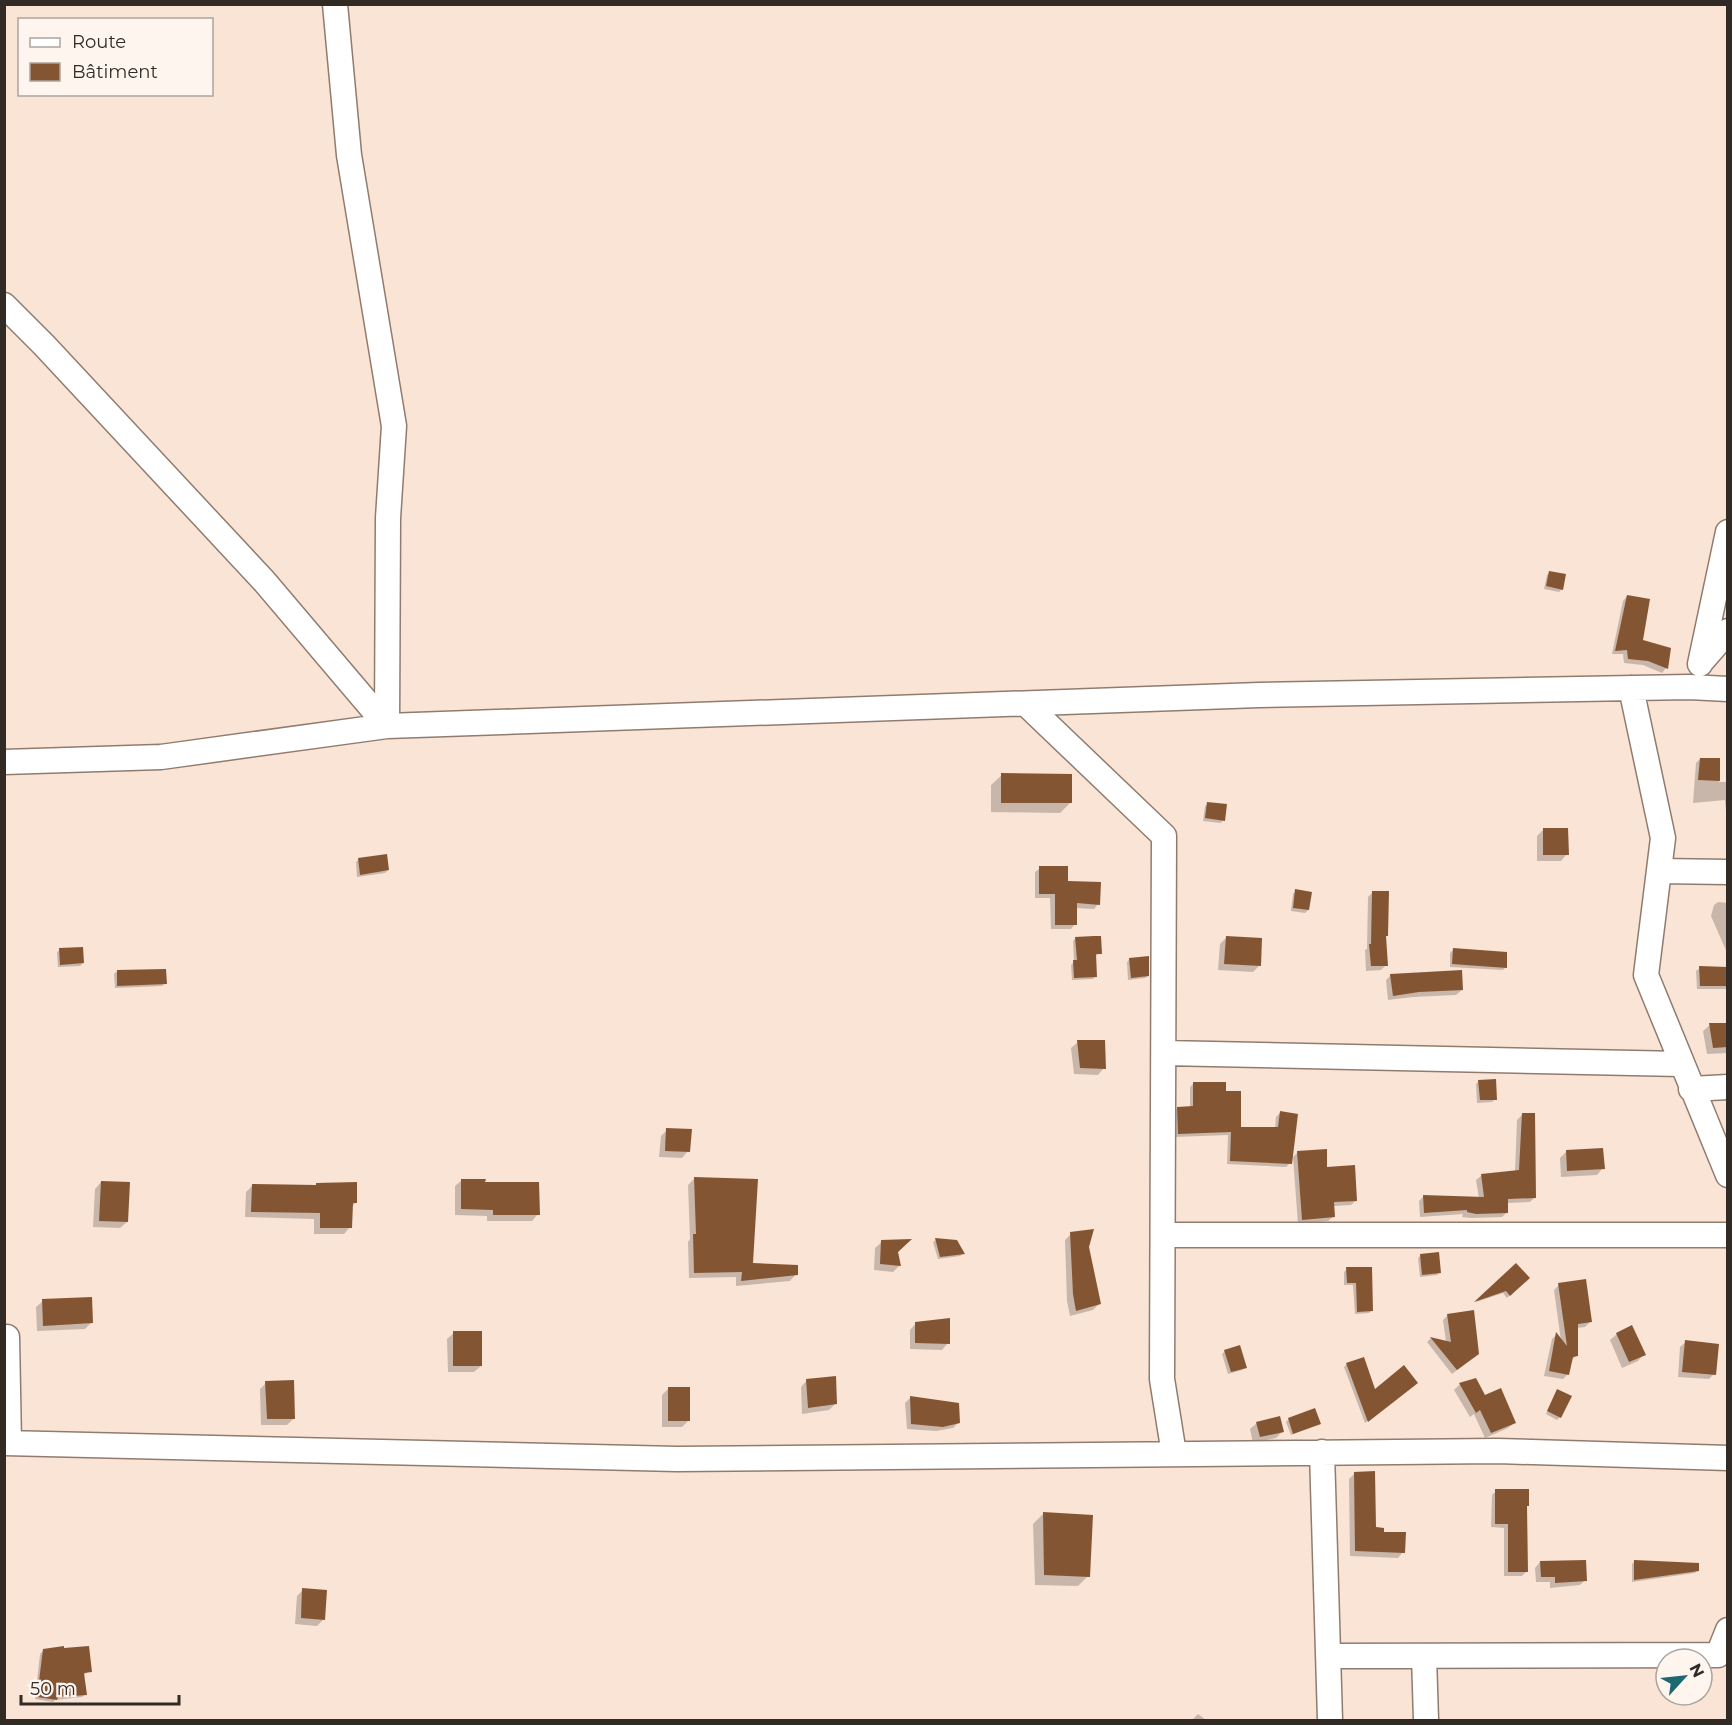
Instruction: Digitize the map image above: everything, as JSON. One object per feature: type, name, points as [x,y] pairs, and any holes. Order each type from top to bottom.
[{"type":"street","points":[[335,4],[350,156],[394,426],[388,518],[387,726]]},
{"type":"street","points":[[4,305],[45,345],[264,581],[387,726]]},
{"type":"street","points":[[1691,687],[1700,664],[1728,532]]},
{"type":"street","points":[[1700,664],[1728,631]]},
{"type":"street","points":[[4,762],[161,757],[387,726],[1259,695],[1691,687],[1728,689]]},
{"type":"street","points":[[1631,688],[1663,838],[1646,975],[1691,1089],[1728,1174]]},
{"type":"street","points":[[1026,704],[1164,836],[1162,1379],[1174,1454]]},
{"type":"street","points":[[1659,872],[1728,872]]},
{"type":"street","points":[[1164,1053],[1681,1064]]},
{"type":"street","points":[[1691,1089],[1728,1087]]},
{"type":"street","points":[[1163,1235],[1728,1235]]},
{"type":"street","points":[[4,1337],[7,1337],[7,1443],[677,1459],[1497,1451],[1728,1458]]},
{"type":"street","points":[[1322,1452],[1330,1720]]},
{"type":"street","points":[[1328,1656],[1424,1656],[1723,1664],[1728,1630]]},
{"type":"street","points":[[1424,1656],[1426,1720]]},
{"type":"building","points":[[1549,571],[1566,574],[1563,590],[1546,586]]},
{"type":"building","points":[[1627,595],[1650,599],[1643,640],[1671,648],[1668,669],[1648,661],[1628,659],[1627,650],[1615,651]]},
{"type":"building","points":[[1700,758],[1720,758],[1720,781],[1698,780]]},
{"type":"building","points":[[1001,773],[1072,774],[1072,803],[1001,803]]},
{"type":"building","points":[[1207,802],[1227,804],[1225,821],[1205,818]]},
{"type":"building","points":[[1543,828],[1568,828],[1569,855],[1543,855]]},
{"type":"building","points":[[387,854],[389,870],[360,875],[358,858]]},
{"type":"building","points":[[1039,866],[1068,866],[1068,881],[1101,882],[1100,905],[1077,903],[1077,925],[1055,925],[1055,894],[1039,894]]},
{"type":"building","points":[[1295,889],[1312,892],[1309,910],[1293,908]]},
{"type":"building","points":[[1372,891],[1389,891],[1388,936],[1386,936],[1388,966],[1371,966],[1369,944],[1371,944]]},
{"type":"building","points":[[1101,936],[1102,954],[1096,954],[1097,977],[1074,978],[1073,960],[1077,960],[1075,937]]},
{"type":"building","points":[[1226,936],[1262,938],[1261,966],[1224,964]]},
{"type":"building","points":[[83,947],[84,963],[60,965],[59,948]]},
{"type":"building","points":[[1453,948],[1507,952],[1507,968],[1452,964]]},
{"type":"building","points":[[1149,956],[1149,976],[1131,978],[1129,958]]},
{"type":"building","points":[[1699,966],[1728,967],[1728,986],[1700,986]]},
{"type":"building","points":[[166,969],[167,984],[117,986],[117,970]]},
{"type":"building","points":[[1462,970],[1463,990],[1393,996],[1390,974]]},
{"type":"building","points":[[1709,1023],[1728,1023],[1728,1047],[1713,1048]]},
{"type":"building","points":[[1077,1040],[1105,1040],[1106,1069],[1080,1068]]},
{"type":"building","points":[[1496,1079],[1497,1100],[1480,1100],[1478,1080]]},
{"type":"building","points":[[1193,1082],[1226,1082],[1226,1091],[1241,1091],[1241,1127],[1278,1127],[1280,1111],[1298,1114],[1292,1164],[1230,1161],[1231,1132],[1178,1134],[1177,1107],[1193,1106]]},
{"type":"building","points":[[1522,1113],[1535,1113],[1536,1198],[1508,1199],[1508,1213],[1476,1214],[1467,1212],[1467,1210],[1424,1213],[1423,1195],[1484,1197],[1481,1174],[1519,1170]]},
{"type":"building","points":[[666,1128],[692,1129],[690,1152],[665,1151]]},
{"type":"building","points":[[1603,1148],[1605,1169],[1567,1171],[1566,1150]]},
{"type":"building","points":[[1327,1149],[1327,1167],[1355,1165],[1357,1201],[1334,1202],[1335,1217],[1302,1220],[1297,1151]]},
{"type":"building","points":[[694,1177],[758,1179],[753,1263],[798,1265],[798,1275],[741,1281],[742,1272],[694,1273],[693,1234],[696,1234]]},
{"type":"building","points":[[461,1179],[486,1179],[485,1182],[539,1182],[540,1215],[493,1215],[493,1210],[461,1209]]},
{"type":"building","points":[[101,1181],[130,1182],[128,1222],[99,1221]]},
{"type":"building","points":[[357,1182],[357,1203],[353,1203],[352,1228],[320,1228],[320,1213],[251,1212],[252,1184],[316,1185],[316,1183]]},
{"type":"building","points":[[1094,1229],[1089,1247],[1101,1304],[1076,1311],[1070,1232]]},
{"type":"building","points":[[935,1238],[957,1240],[965,1254],[940,1257]]},
{"type":"building","points":[[912,1239],[898,1252],[901,1266],[880,1264],[881,1240]]},
{"type":"building","points":[[1439,1252],[1441,1273],[1422,1275],[1420,1254]]},
{"type":"building","points":[[1516,1263],[1530,1278],[1510,1296],[1506,1291],[1474,1302]]},
{"type":"building","points":[[1346,1267],[1372,1267],[1373,1311],[1357,1312],[1356,1283],[1347,1283]]},
{"type":"building","points":[[1586,1279],[1592,1322],[1578,1324],[1578,1356],[1573,1357],[1569,1375],[1549,1371],[1556,1332],[1567,1346],[1558,1283]]},
{"type":"building","points":[[92,1297],[93,1323],[43,1326],[42,1299]]},
{"type":"building","points":[[1474,1310],[1479,1354],[1457,1370],[1430,1337],[1451,1342],[1447,1314]]},
{"type":"building","points":[[950,1318],[950,1344],[915,1343],[915,1322]]},
{"type":"building","points":[[1632,1325],[1646,1355],[1629,1362],[1616,1333]]},
{"type":"building","points":[[453,1331],[482,1331],[482,1366],[453,1366]]},
{"type":"building","points":[[1685,1340],[1719,1344],[1716,1375],[1682,1372]]},
{"type":"building","points":[[1240,1345],[1247,1368],[1231,1372],[1224,1350]]},
{"type":"building","points":[[1364,1357],[1375,1389],[1404,1365],[1418,1383],[1368,1422],[1346,1363]]},
{"type":"building","points":[[836,1376],[837,1404],[808,1408],[806,1379]]},
{"type":"building","points":[[1476,1378],[1485,1395],[1501,1388],[1516,1423],[1491,1433],[1480,1410],[1476,1413],[1459,1383]]},
{"type":"building","points":[[294,1380],[295,1419],[267,1419],[265,1381]]},
{"type":"building","points":[[668,1387],[690,1387],[690,1421],[668,1421]]},
{"type":"building","points":[[1557,1389],[1572,1396],[1561,1418],[1547,1411]]},
{"type":"building","points":[[910,1396],[959,1403],[960,1423],[943,1427],[911,1424]]},
{"type":"building","points":[[1315,1408],[1321,1424],[1293,1434],[1288,1418]]},
{"type":"building","points":[[1280,1416],[1284,1432],[1260,1437],[1256,1422]]},
{"type":"building","points":[[1375,1471],[1376,1527],[1384,1528],[1384,1532],[1406,1532],[1405,1553],[1355,1551],[1354,1472]]},
{"type":"building","points":[[1495,1489],[1529,1489],[1528,1572],[1508,1572],[1508,1524],[1495,1524]]},
{"type":"building","points":[[1043,1512],[1093,1515],[1090,1577],[1044,1575]]},
{"type":"building","points":[[1586,1560],[1587,1581],[1555,1583],[1555,1577],[1541,1577],[1540,1561]]},
{"type":"building","points":[[1634,1560],[1699,1563],[1699,1571],[1634,1580]]},
{"type":"building","points":[[302,1588],[327,1590],[325,1620],[301,1618]]},
{"type":"building","points":[[64,1646],[64,1648],[89,1646],[92,1672],[84,1673],[87,1695],[58,1697],[57,1700],[37,1697],[43,1649]]}]
